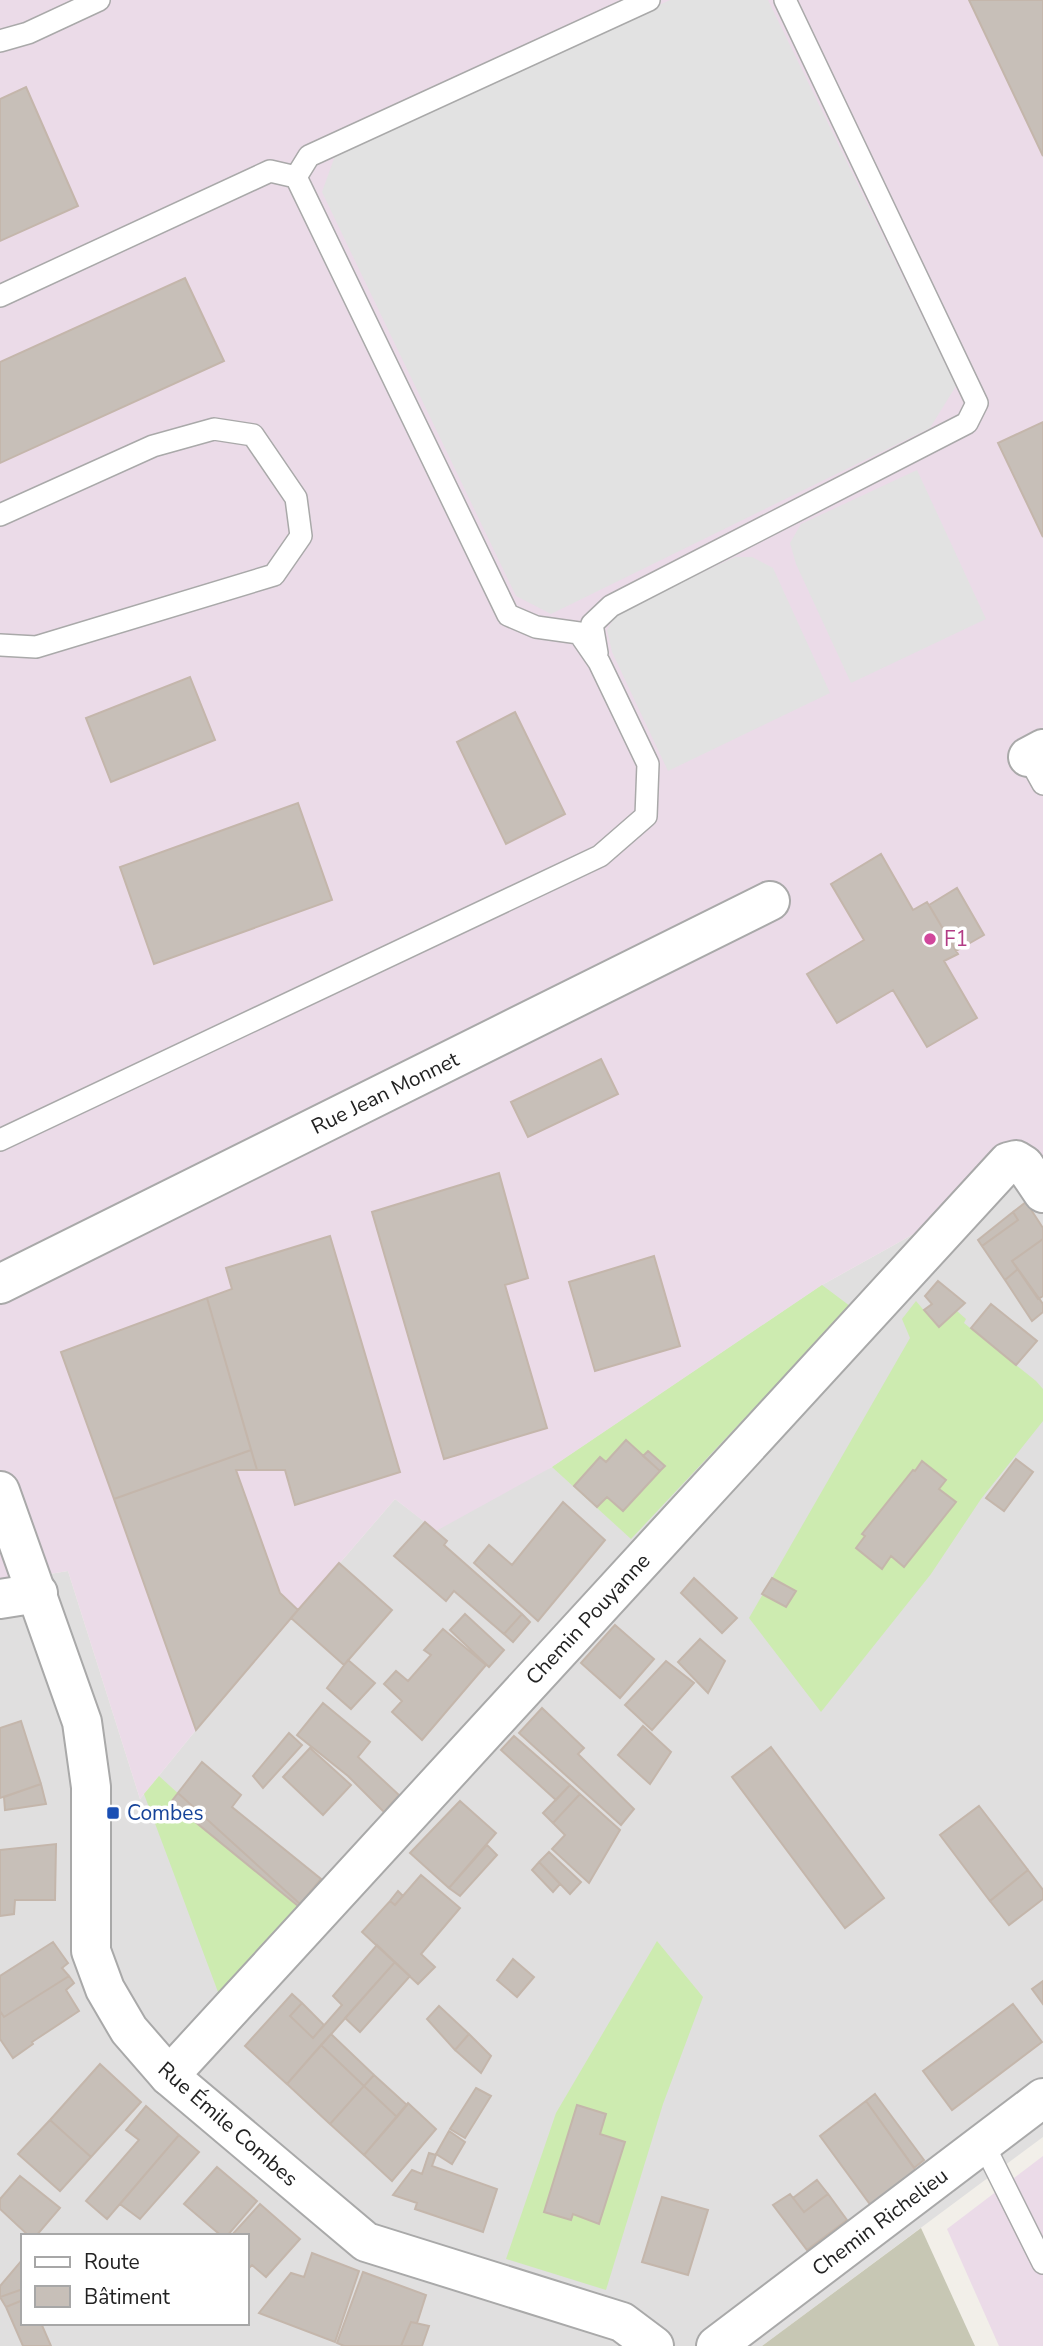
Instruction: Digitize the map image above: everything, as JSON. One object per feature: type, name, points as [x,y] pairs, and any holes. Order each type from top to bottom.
[{"type":"street","name":"Rue Jean Monnet","points":[[0,1284],[770,901]]},
{"type":"street","name":"Chemin Pouyanne","points":[[169,2076],[1008,1162],[1016,1160],[1024,1165],[1043,1193]]},
{"type":"street","name":"Rue Émile Combes","points":[[0,1491],[82,1722],[91,1787],[91,1951],[105,1989],[129,2030],[169,2076],[366,2242],[622,2322],[654,2346]]},
{"type":"street","points":[[0,1599],[38,1593]]},
{"type":"street","name":"Chemin Richelieu","points":[[716,2346],[1043,2098]]},
{"type":"lane","points":[[0,41],[28,33],[99,0]]},
{"type":"lane","points":[[296,177],[309,156],[649,0]]},
{"type":"lane","points":[[599,662],[592,624],[611,606],[967,423],[977,403],[785,0]]},
{"type":"lane","points":[[0,296],[270,171],[296,177]]},
{"type":"lane","points":[[0,1140],[600,856],[646,816],[648,764],[599,662],[579,633],[536,627],[508,615],[296,177]]},
{"type":"lane","points":[[0,515],[153,446],[214,429],[253,435],[296,498],[301,536],[274,575],[37,647],[0,645]]},
{"type":"lane","points":[[983,2143],[1043,2263]]},
{"type":"shaded area","points":[[0,0],[1043,0],[1043,1162],[822,1285],[552,1467],[436,1531],[395,1499],[140,1799],[68,1571],[0,1582]]},
{"type":"shaded area","points":[[670,0],[768,0],[956,386],[930,428],[551,614],[516,596],[322,192],[336,153]]},
{"type":"shaded area","points":[[917,470],[986,619],[851,683],[796,564],[790,543],[801,524]]},
{"type":"shaded area","points":[[735,557],[752,557],[773,568],[830,693],[668,771],[612,652],[607,630],[618,612]]},
{"type":"shaded area","points":[[1043,1162],[1043,2137],[762,2346],[0,2346],[0,1582],[68,1571],[140,1799],[395,1499],[425,1522],[552,1467],[822,1285]]},
{"type":"shaded area","points":[[1043,2156],[1043,2346],[999,2346],[947,2229]]},
{"type":"shaded area","points":[[921,2228],[975,2346],[762,2346]]},
{"type":"green space","points":[[822,1285],[850,1306],[631,1539],[552,1467]]},
{"type":"green space","points":[[916,1301],[938,1327],[957,1311],[966,1319],[964,1323],[1036,1381],[1043,1389],[1043,1421],[981,1499],[931,1574],[821,1712],[749,1618],[910,1338],[902,1319]]},
{"type":"green space","points":[[159,1776],[304,1908],[221,2000],[144,1794]]},
{"type":"green space","points":[[657,1941],[703,1997],[663,2104],[606,2290],[506,2259],[556,2113]]},
{"type":"building","points":[[969,0],[1043,0],[1043,156]]},
{"type":"building","points":[[26,87],[78,206],[0,241],[0,99]]},
{"type":"building","points":[[185,278],[224,361],[0,463],[0,362]]},
{"type":"building","points":[[1043,422],[1043,537],[998,443]]},
{"type":"building","points":[[190,677],[215,740],[111,782],[86,718]]},
{"type":"building","points":[[515,712],[565,814],[506,844],[457,742]]},
{"type":"building","points":[[298,803],[332,900],[154,964],[120,867]]},
{"type":"building","points":[[881,854],[913,910],[927,902],[958,954],[944,961],[977,1018],[927,1047],[893,990],[837,1023],[807,974],[864,940],[831,884]]},
{"type":"building","points":[[957,888],[984,935],[956,951],[929,905]]},
{"type":"building","points":[[601,1059],[618,1094],[528,1137],[511,1102]]},
{"type":"building","points":[[499,1173],[528,1278],[505,1285],[547,1428],[444,1459],[372,1212]]},
{"type":"building","points":[[1026,1202],[1043,1228],[1043,1239],[1012,1261],[1018,1269],[1005,1280],[982,1246],[1018,1220],[1013,1212]]},
{"type":"building","points":[[1013,1212],[1018,1220],[982,1246],[978,1240]]},
{"type":"building","points":[[330,1236],[400,1472],[295,1505],[285,1470],[257,1470],[207,1298],[232,1289],[226,1268]]},
{"type":"building","points":[[1043,1239],[1043,1296],[1038,1299],[1012,1261]]},
{"type":"building","points":[[654,1256],[680,1346],[595,1371],[569,1282]]},
{"type":"building","points":[[1018,1269],[1043,1304],[1043,1312],[1032,1321],[1005,1280]]},
{"type":"building","points":[[938,1281],[965,1303],[939,1327],[924,1310],[932,1304],[925,1296]]},
{"type":"building","points":[[207,1298],[251,1450],[114,1499],[61,1352]]},
{"type":"building","points":[[991,1304],[1037,1341],[1016,1365],[971,1328]]},
{"type":"building","points":[[626,1440],[660,1471],[623,1511],[607,1497],[597,1507],[574,1486],[600,1457],[606,1462]]},
{"type":"building","points":[[251,1450],[257,1470],[236,1470],[280,1593],[298,1610],[196,1730],[114,1499]]},
{"type":"building","points":[[648,1451],[665,1466],[660,1471],[643,1456]]},
{"type":"building","points":[[1016,1459],[1033,1472],[1004,1511],[986,1498]]},
{"type":"building","points":[[922,1461],[946,1480],[939,1489],[956,1502],[904,1567],[891,1556],[882,1569],[856,1548],[865,1536],[862,1534]]},
{"type":"building","points":[[563,1502],[605,1540],[538,1621],[474,1563],[489,1545],[512,1565]]},
{"type":"building","points":[[425,1522],[447,1541],[444,1545],[522,1614],[504,1634],[454,1591],[446,1601],[394,1556]]},
{"type":"building","points":[[339,1563],[392,1610],[344,1665],[291,1618]]},
{"type":"building","points":[[694,1578],[737,1618],[722,1633],[681,1593]]},
{"type":"building","points":[[772,1578],[796,1591],[786,1607],[762,1594]]},
{"type":"building","points":[[465,1614],[504,1650],[489,1667],[450,1630]]},
{"type":"building","points":[[522,1614],[530,1622],[513,1642],[504,1634]]},
{"type":"building","points":[[615,1625],[654,1659],[620,1698],[581,1663]]},
{"type":"building","points":[[443,1629],[486,1665],[422,1740],[392,1712],[402,1701],[384,1684],[396,1671],[408,1681],[431,1655],[424,1650]]},
{"type":"building","points":[[700,1639],[725,1661],[708,1693],[678,1662]]},
{"type":"building","points":[[348,1660],[375,1683],[351,1709],[327,1688]]},
{"type":"building","points":[[666,1661],[694,1683],[652,1730],[625,1705]]},
{"type":"building","points":[[323,1703],[370,1742],[358,1757],[399,1795],[384,1812],[348,1776],[297,1735]]},
{"type":"building","points":[[542,1708],[584,1748],[578,1754],[634,1809],[621,1825],[519,1733]]},
{"type":"building","points":[[21,1721],[41,1784],[0,1798],[0,1728]]},
{"type":"building","points":[[643,1726],[671,1752],[650,1784],[618,1755]]},
{"type":"building","points":[[289,1733],[302,1745],[263,1788],[253,1776]]},
{"type":"building","points":[[514,1736],[570,1785],[556,1800],[501,1750]]},
{"type":"building","points":[[771,1747],[884,1898],[845,1928],[732,1777]]},
{"type":"building","points":[[310,1748],[351,1785],[323,1815],[283,1777]]},
{"type":"building","points":[[202,1762],[241,1795],[232,1807],[321,1879],[300,1904],[178,1793]]},
{"type":"building","points":[[41,1784],[46,1804],[5,1810],[4,1797]]},
{"type":"building","points":[[570,1785],[580,1794],[553,1823],[543,1813]]},
{"type":"building","points":[[178,1793],[300,1904],[298,1906],[171,1802]]},
{"type":"building","points":[[580,1794],[620,1830],[589,1883],[552,1849],[565,1835],[553,1823]]},
{"type":"building","points":[[460,1801],[496,1833],[449,1888],[410,1853]]},
{"type":"building","points":[[979,1806],[1028,1870],[990,1901],[940,1835]]},
{"type":"building","points":[[56,1844],[55,1900],[15,1900],[14,1914],[0,1916],[0,1850]]},
{"type":"building","points":[[487,1845],[497,1855],[460,1896],[449,1888]]},
{"type":"building","points":[[549,1852],[581,1882],[570,1894],[539,1862]]},
{"type":"building","points":[[539,1862],[560,1884],[553,1892],[532,1870]]},
{"type":"building","points":[[1028,1870],[1043,1890],[1043,1899],[1009,1925],[990,1901]]},
{"type":"building","points":[[421,1875],[460,1908],[421,1954],[435,1967],[418,1984],[362,1932],[390,1901],[395,1905]]},
{"type":"building","points":[[398,1891],[403,1896],[395,1905],[390,1901]]},
{"type":"building","points":[[53,1942],[68,1963],[62,1968],[69,1976],[4,2017],[0,2011],[0,1976]]},
{"type":"building","points":[[377,1945],[395,1962],[287,2084],[245,2046],[292,1994],[302,2003],[290,2016],[313,2038],[342,2005],[333,1996]]},
{"type":"building","points":[[513,1959],[534,1977],[517,1997],[497,1980]]},
{"type":"building","points":[[395,1962],[410,1976],[360,2032],[345,2018]]},
{"type":"building","points":[[69,1976],[74,1983],[66,1990],[79,2011],[13,2058],[0,2039],[0,2011],[4,2017]]},
{"type":"building","points":[[1043,1981],[1043,2004],[1032,1989]]},
{"type":"building","points":[[302,2003],[324,2025],[313,2038],[290,2016]]},
{"type":"building","points":[[1013,2004],[1042,2042],[952,2110],[923,2071]]},
{"type":"building","points":[[439,2006],[469,2034],[455,2050],[427,2019]]},
{"type":"building","points":[[331,2034],[374,2075],[364,2086],[321,2045]]},
{"type":"building","points":[[469,2034],[491,2056],[481,2073],[455,2050]]},
{"type":"building","points":[[321,2045],[364,2086],[330,2124],[287,2084]]},
{"type":"building","points":[[100,2064],[141,2102],[91,2157],[50,2120]]},
{"type":"building","points":[[374,2075],[407,2105],[397,2117],[364,2086]]},
{"type":"building","points":[[364,2086],[397,2117],[364,2155],[330,2124]]},
{"type":"building","points":[[476,2088],[491,2096],[465,2138],[450,2129]]},
{"type":"building","points":[[875,2094],[924,2160],[914,2168],[866,2101]]},
{"type":"building","points":[[866,2101],[918,2173],[872,2207],[820,2136]]},
{"type":"building","points":[[408,2103],[436,2129],[392,2181],[364,2155]]},
{"type":"building","points":[[577,2105],[606,2114],[600,2134],[625,2142],[599,2224],[573,2214],[571,2220],[544,2212]]},
{"type":"building","points":[[146,2106],[179,2135],[107,2219],[86,2201],[139,2140],[126,2130]]},
{"type":"building","points":[[50,2120],[91,2157],[60,2191],[18,2154]]},
{"type":"building","points":[[449,2131],[465,2142],[452,2164],[436,2154]]},
{"type":"building","points":[[179,2135],[199,2152],[140,2219],[120,2204]]},
{"type":"building","points":[[429,2153],[436,2155],[432,2166],[497,2189],[483,2232],[415,2209],[417,2203],[393,2195],[412,2170],[422,2174]]},
{"type":"building","points":[[217,2167],[257,2201],[229,2234],[217,2234],[184,2204]]},
{"type":"building","points":[[20,2176],[60,2208],[38,2234],[27,2234],[0,2209],[0,2199]]},
{"type":"building","points":[[817,2180],[828,2194],[804,2212],[793,2198]]},
{"type":"building","points":[[790,2194],[804,2212],[828,2194],[847,2220],[807,2250],[773,2205]]},
{"type":"building","points":[[662,2197],[708,2210],[688,2275],[642,2262]]},
{"type":"building","points":[[260,2204],[300,2239],[266,2277],[252,2265],[248,2269],[248,2234],[233,2234]]},
{"type":"building","points":[[312,2253],[359,2271],[335,2342],[259,2313],[291,2273],[304,2277]]},
{"type":"building","points":[[21,2261],[21,2290],[0,2297],[0,2286]]},
{"type":"building","points":[[363,2272],[426,2295],[417,2323],[411,2322],[401,2346],[344,2346],[337,2343]]},
{"type":"building","points":[[21,2290],[21,2301],[6,2307],[0,2297]]},
{"type":"building","points":[[21,2301],[21,2325],[42,2325],[51,2346],[23,2346],[6,2307]]},
{"type":"building","points":[[411,2322],[429,2326],[422,2346],[401,2346]]},
{"type":"place","name":"F1","points":[[930,939]]},
{"type":"place","name":"Combes","points":[[113,1813]]}]
